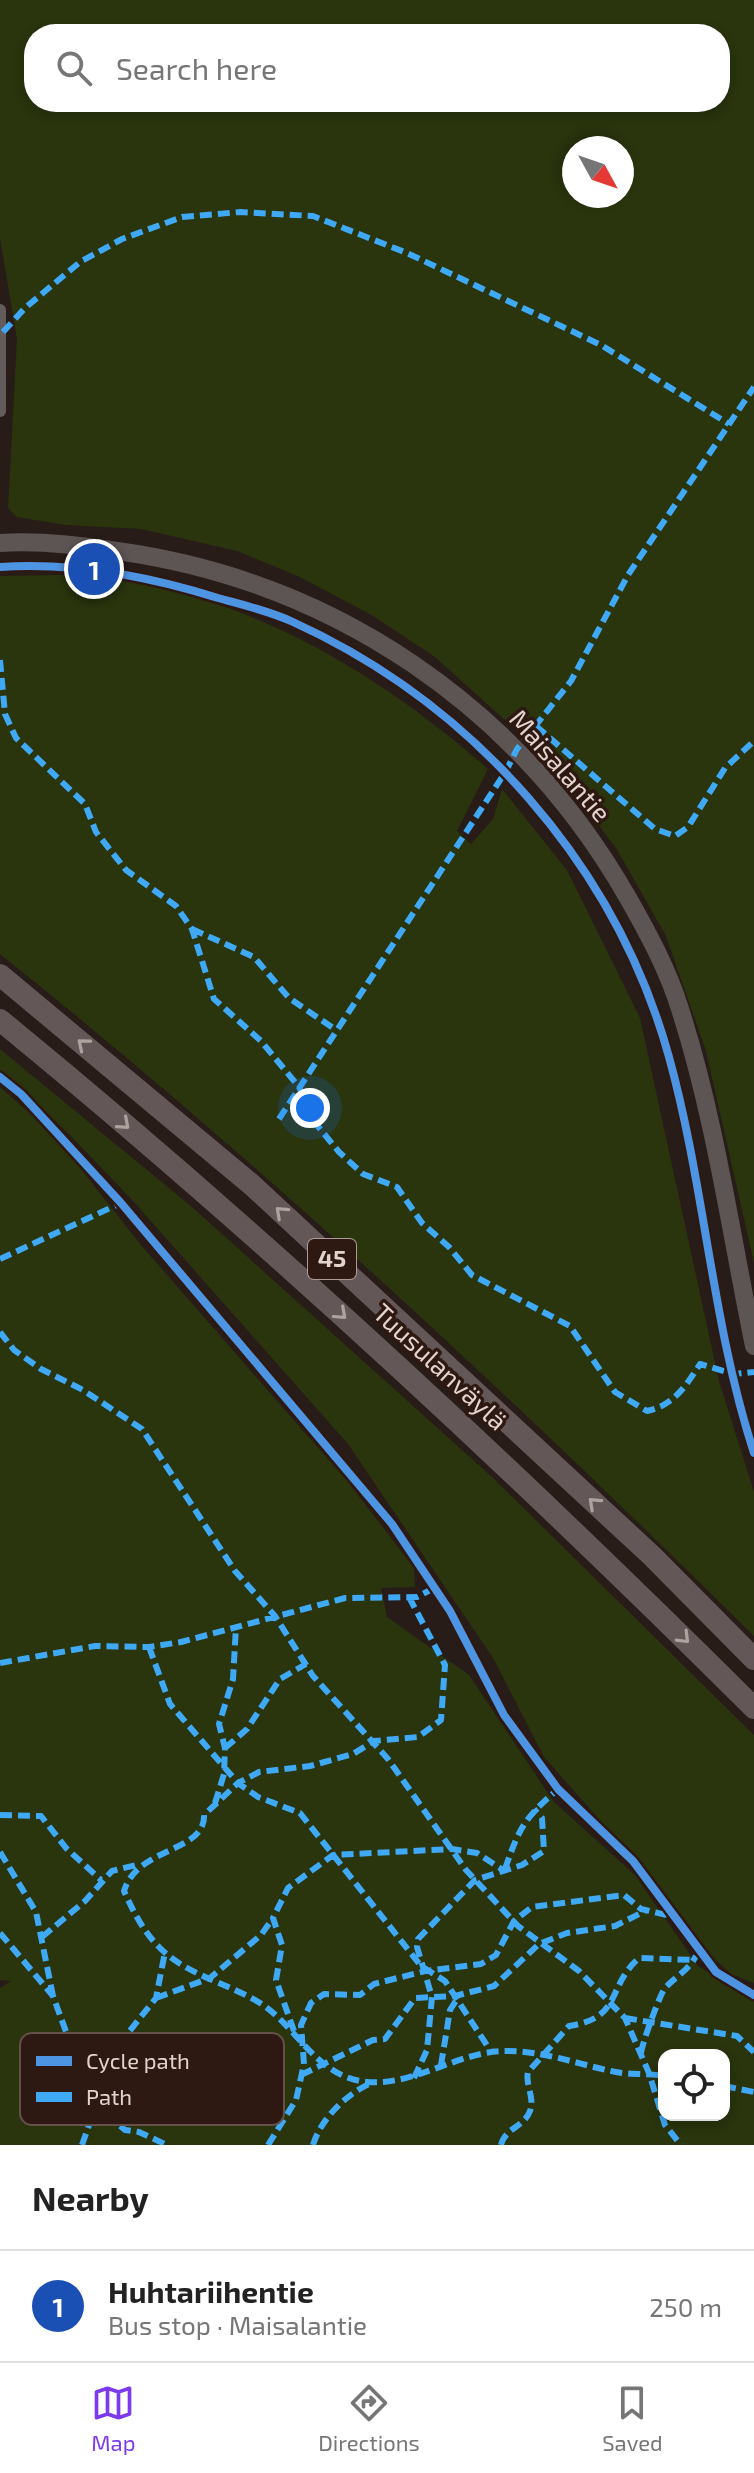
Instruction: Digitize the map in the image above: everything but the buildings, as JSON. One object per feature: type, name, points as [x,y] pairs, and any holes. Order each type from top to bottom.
[{"type":"highway","name":"Tuusulanväylä","points":[[0,975],[252,1185],[652,1556],[754,1659]]},
{"type":"highway","name":"Tuusulanväylä","points":[[0,1020],[226,1212],[407,1374],[628,1583],[754,1708]]},
{"type":"main road","name":"Maisalantie","points":[[0,543],[81,546],[181,560],[277,590],[370,635],[449,689],[517,749],[585,829],[616,877],[660,960],[680,1008],[708,1120],[754,1346]]},
{"type":"street","points":[[0,310],[0,411]]},
{"type":"green space","points":[[0,0],[754,0],[754,1263],[706,1051],[666,936],[616,848],[540,748],[519,733],[435,657],[373,616],[300,577],[237,551],[141,529],[65,525],[17,517],[8,508],[17,339],[0,239]]},
{"type":"green space","points":[[63,575],[137,583],[196,597],[286,632],[330,655],[412,708],[488,769],[457,831],[471,844],[493,819],[502,789],[567,870],[640,1018],[719,1381],[754,1492],[754,1636],[571,1458],[386,1285],[196,1116],[0,954],[0,576]]},
{"type":"green space","points":[[0,1049],[192,1207],[492,1477],[754,1735],[754,1983],[731,1974],[707,1952],[660,1888],[544,1757],[493,1658],[348,1444],[134,1202],[66,1131],[0,1070]]},
{"type":"green space","points":[[0,1087],[53,1134],[141,1245],[348,1482],[414,1568],[415,1587],[381,1588],[387,1617],[469,1675],[554,1802],[635,1875],[698,1966],[754,1999],[754,2145],[0,2145],[0,1988],[11,1981],[0,1980]]},
{"type":"marked path","points":[[3,332],[25,308],[80,262],[122,239],[182,217],[240,212],[313,216],[407,253],[601,345],[729,424]]},
{"type":"marked path","points":[[279,1119],[506,771],[517,749],[571,681],[628,575],[754,387]]},
{"type":"marked path","points":[[0,660],[5,714],[16,738],[85,804],[96,832],[126,870],[176,906],[192,929],[214,999],[261,1041],[299,1087],[316,1124],[339,1152],[363,1174],[397,1187],[422,1223],[449,1247],[472,1275],[570,1326],[615,1392],[647,1411],[672,1400],[700,1364],[734,1374],[754,1372]]},
{"type":"marked path","points":[[536,726],[655,829],[675,836],[688,827],[725,768],[754,741]]},
{"type":"marked path","points":[[192,929],[254,957],[289,998],[336,1030]]},
{"type":"marked path","points":[[0,1259],[121,1203]]},
{"type":"marked path","points":[[0,1332],[14,1350],[41,1369],[83,1390],[142,1429],[235,1571],[275,1616],[313,1676],[388,1759],[466,1870],[518,1926],[579,1971],[625,2018],[649,2073],[665,2125],[681,2145]]},
{"type":"marked path","points":[[0,1663],[95,1646],[149,1647],[181,1642],[345,1598],[417,1597],[436,1587]]},
{"type":"marked path","points":[[409,1597],[445,1665],[441,1720],[418,1737],[374,1741],[353,1754],[310,1766],[259,1772],[238,1783],[204,1815],[202,1827],[194,1836],[142,1866],[131,1877],[124,1891],[135,1913],[153,1941],[170,1957],[194,1972],[260,2003],[330,2068],[360,2081],[397,2080],[489,2052],[508,2051],[548,2056],[616,2072],[658,2076]]},
{"type":"marked path","points":[[215,1803],[224,1774],[225,1748],[219,1724],[233,1679],[236,1627]]},
{"type":"marked path","points":[[149,1647],[170,1704],[238,1783],[258,1797],[300,1813],[421,1966],[445,1981],[492,2053]]},
{"type":"marked path","points":[[225,1748],[247,1729],[280,1679],[306,1664]]},
{"type":"marked path","points":[[505,1869],[524,1824],[558,1789]]},
{"type":"marked path","points":[[414,2078],[427,2050],[432,1997],[417,1947],[418,1939],[475,1880],[522,1865],[544,1851],[542,1818],[534,1809]]},
{"type":"marked path","points":[[0,1815],[41,1816],[66,1848],[101,1880]]},
{"type":"marked path","points":[[294,2031],[276,1980],[282,1945],[273,1918],[288,1888],[333,1855],[452,1849],[477,1853],[503,1870]]},
{"type":"marked path","points":[[0,1852],[36,1912],[53,1996]]},
{"type":"marked path","points":[[42,1937],[85,1901],[112,1871],[140,1864]]},
{"type":"marked path","points":[[284,2119],[296,2100],[304,2064],[301,2025],[311,2003],[324,1994],[360,1995],[374,1984],[425,1971],[481,1964],[496,1955],[514,1921],[532,1907],[624,1895],[641,1909],[671,1916]]},
{"type":"marked path","points":[[301,2075],[373,2040],[385,2039],[415,1998],[455,1996],[494,1986],[539,1944],[567,1933],[615,1926],[645,1911]]},
{"type":"marked path","points":[[156,1998],[210,1978],[261,1935],[273,1918]]},
{"type":"marked path","points":[[0,1933],[53,1996],[67,2033]]},
{"type":"marked path","points":[[128,2033],[156,1998],[165,1952]]},
{"type":"marked path","points":[[641,2053],[665,1988],[696,1956]]},
{"type":"marked path","points":[[501,2145],[506,2135],[524,2121],[530,2111],[528,2072],[569,2026],[586,2022],[606,2009],[629,1969],[639,1958],[694,1960]]},
{"type":"marked path","points":[[441,2065],[450,2010],[457,1999]]},
{"type":"marked path","points":[[625,2018],[737,2036],[754,2052]]},
{"type":"marked path","points":[[313,2145],[322,2125],[336,2108],[371,2083]]},
{"type":"marked path","points":[[730,2087],[754,2092]]},
{"type":"marked path","points":[[82,2145],[89,2125]]},
{"type":"marked path","points":[[119,2125],[167,2145]]},
{"type":"marked path","points":[[268,2145],[280,2125]]},
{"type":"cycle path","points":[[0,567],[83,569],[138,577],[284,618],[359,656],[420,698],[477,745],[529,798],[574,857],[613,920],[645,987],[669,1057],[681,1106],[728,1355],[754,1453]]},
{"type":"cycle path","points":[[0,1077],[21,1094],[121,1203],[392,1524],[450,1611],[504,1715],[558,1789],[633,1861],[716,1972],[754,1995]]},
{"type":"place","name":"Huhtariihentie","points":[[94,569]]}]
